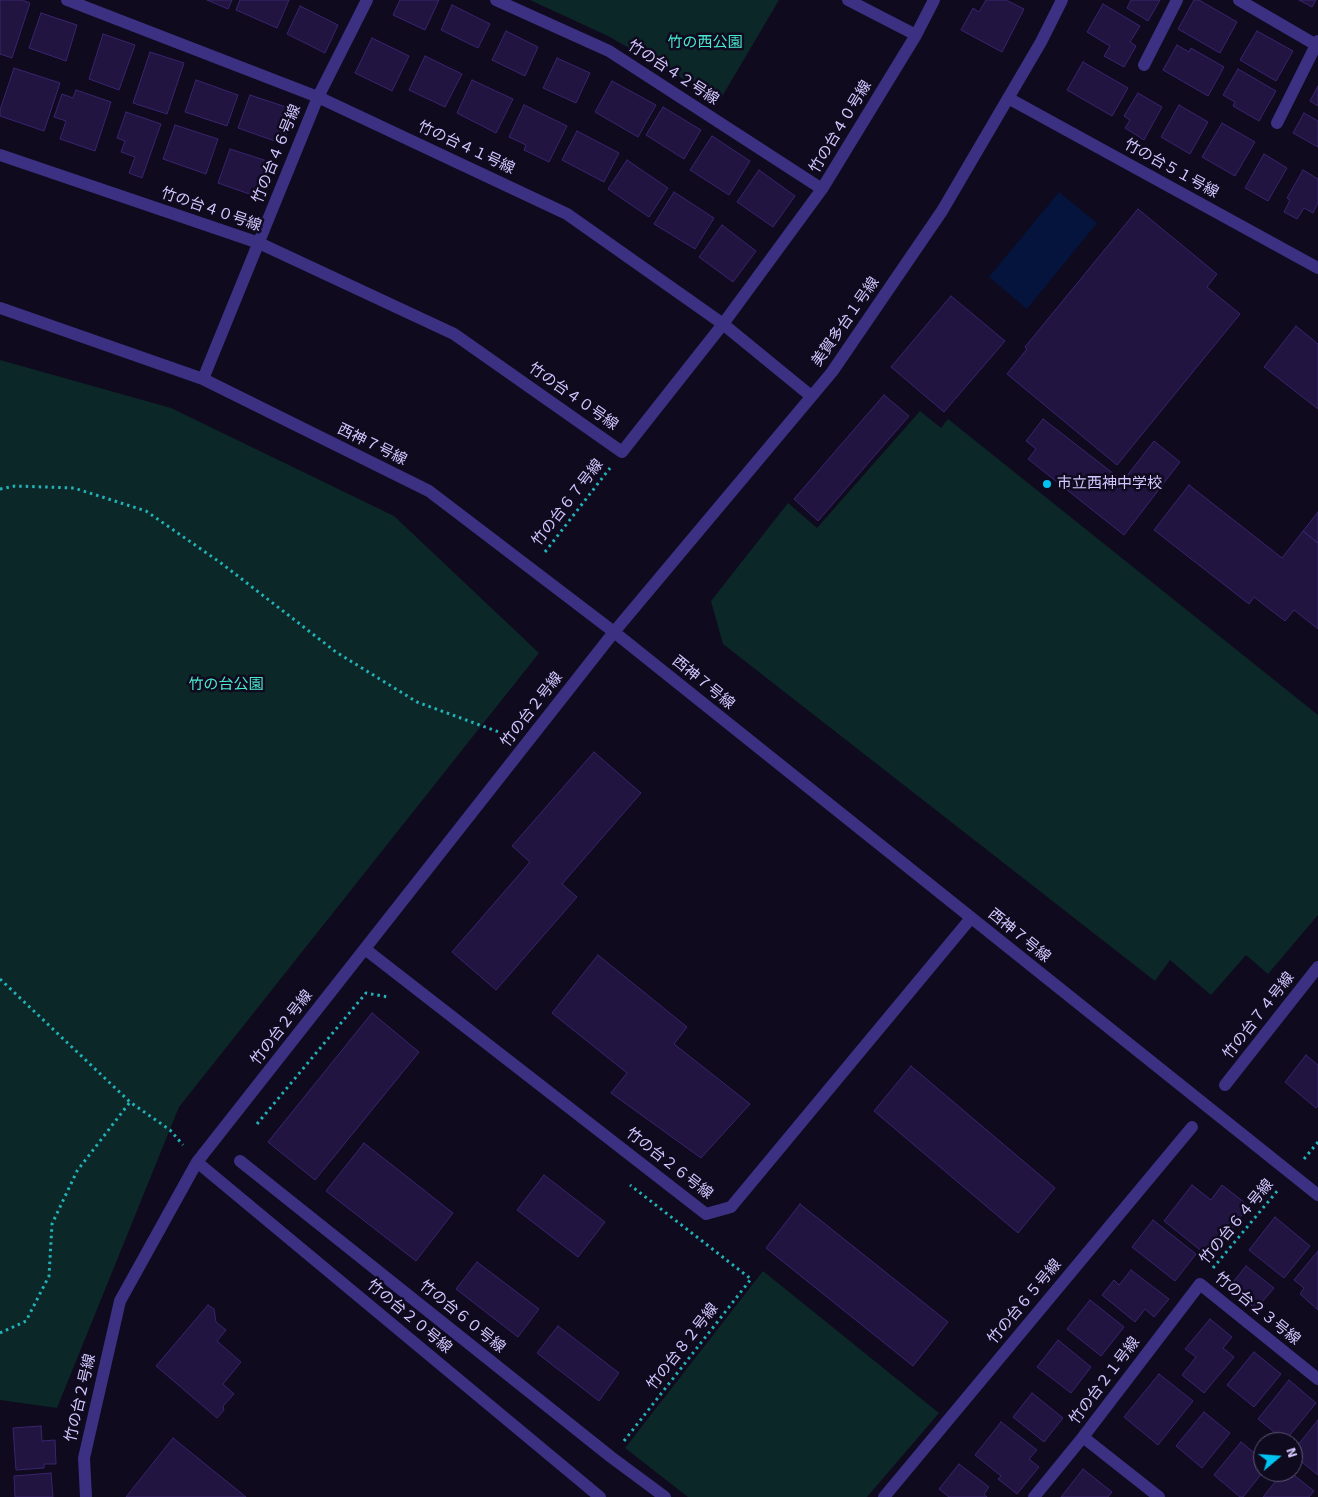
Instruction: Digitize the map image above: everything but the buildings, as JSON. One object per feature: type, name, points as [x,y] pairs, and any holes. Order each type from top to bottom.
[{"type":"street","name":"竹の台４１号線","points":[[67,0],[318,97],[567,214],[723,324],[810,396]]},
{"type":"street","name":"竹の台４６号線","points":[[203,379],[318,97],[367,0]]},
{"type":"street","name":"竹の台４２号線","points":[[496,0],[609,51],[822,189]]},
{"type":"street","points":[[848,0],[916,35]]},
{"type":"street","name":"竹の台４０号線","points":[[0,155],[259,243],[454,334],[622,452],[723,324],[822,189],[916,35],[934,0]]},
{"type":"street","name":"美賀多台１号線","points":[[614,632],[832,372],[942,211],[1041,42],[1062,0]]},
{"type":"street","points":[[1144,65],[1177,0]]},
{"type":"street","points":[[1239,0],[1317,44],[1277,123]]},
{"type":"street","name":"竹の台５１号線","points":[[1008,98],[1318,268]]},
{"type":"street","name":"西神７号線","points":[[0,308],[203,379],[429,491],[614,632],[1318,1196]]},
{"type":"street","name":"竹の台２号線","points":[[86,1497],[84,1458],[120,1301],[198,1162],[614,632]]},
{"type":"street","name":"竹の台２６号線","points":[[366,949],[706,1214],[731,1207],[971,918]]},
{"type":"street","name":"竹の台７４号線","points":[[1225,1085],[1318,967]]},
{"type":"street","name":"竹の台６５号線","points":[[884,1497],[1192,1127]]},
{"type":"street","name":"竹の台６０号線","points":[[240,1161],[611,1457],[665,1497]]},
{"type":"street","name":"竹の台２０号線","points":[[198,1162],[600,1497]]},
{"type":"street","name":"竹の台２３号線","points":[[1200,1284],[1318,1379]]},
{"type":"street","name":"竹の台２１号線","points":[[1034,1497],[1083,1437],[1200,1284]]},
{"type":"street","points":[[1083,1437],[1159,1497]]},
{"type":"path","name":"竹の台６７号線","points":[[531,569],[622,452]]},
{"type":"path","points":[[0,489],[15,486],[74,488],[146,511],[221,563],[336,652],[417,702],[508,735],[530,738]]},
{"type":"path","points":[[0,979],[130,1102],[170,1130],[198,1162]]},
{"type":"path","points":[[254,1128],[366,993],[387,996],[395,1002]]},
{"type":"path","points":[[0,1333],[26,1321],[49,1276],[52,1224],[77,1171],[130,1102]]},
{"type":"path","name":"竹の台６４号線","points":[[1200,1284],[1291,1174]]},
{"type":"path","name":"竹の台８２号線","points":[[611,1457],[751,1279],[629,1184]]},
{"type":"green space","name":"竹の西公園","points":[[530,0],[779,0],[720,100],[608,36]]},
{"type":"green space","name":"竹の台公園","points":[[0,360],[171,408],[394,516],[539,653],[179,1107],[57,1408],[0,1400]]},
{"type":"green space","points":[[920,411],[941,428],[948,419],[1318,715],[1318,915],[1268,974],[1246,955],[1211,995],[1170,960],[1155,981],[723,644],[711,601],[788,503],[817,528]]},
{"type":"green space","points":[[763,1271],[939,1413],[867,1497],[688,1497],[625,1448]]},
{"type":"water","points":[[1059,192],[1097,223],[1027,309],[989,277]]},
{"type":"place","name":"市立西神中学校","points":[[1047,484]]}]
